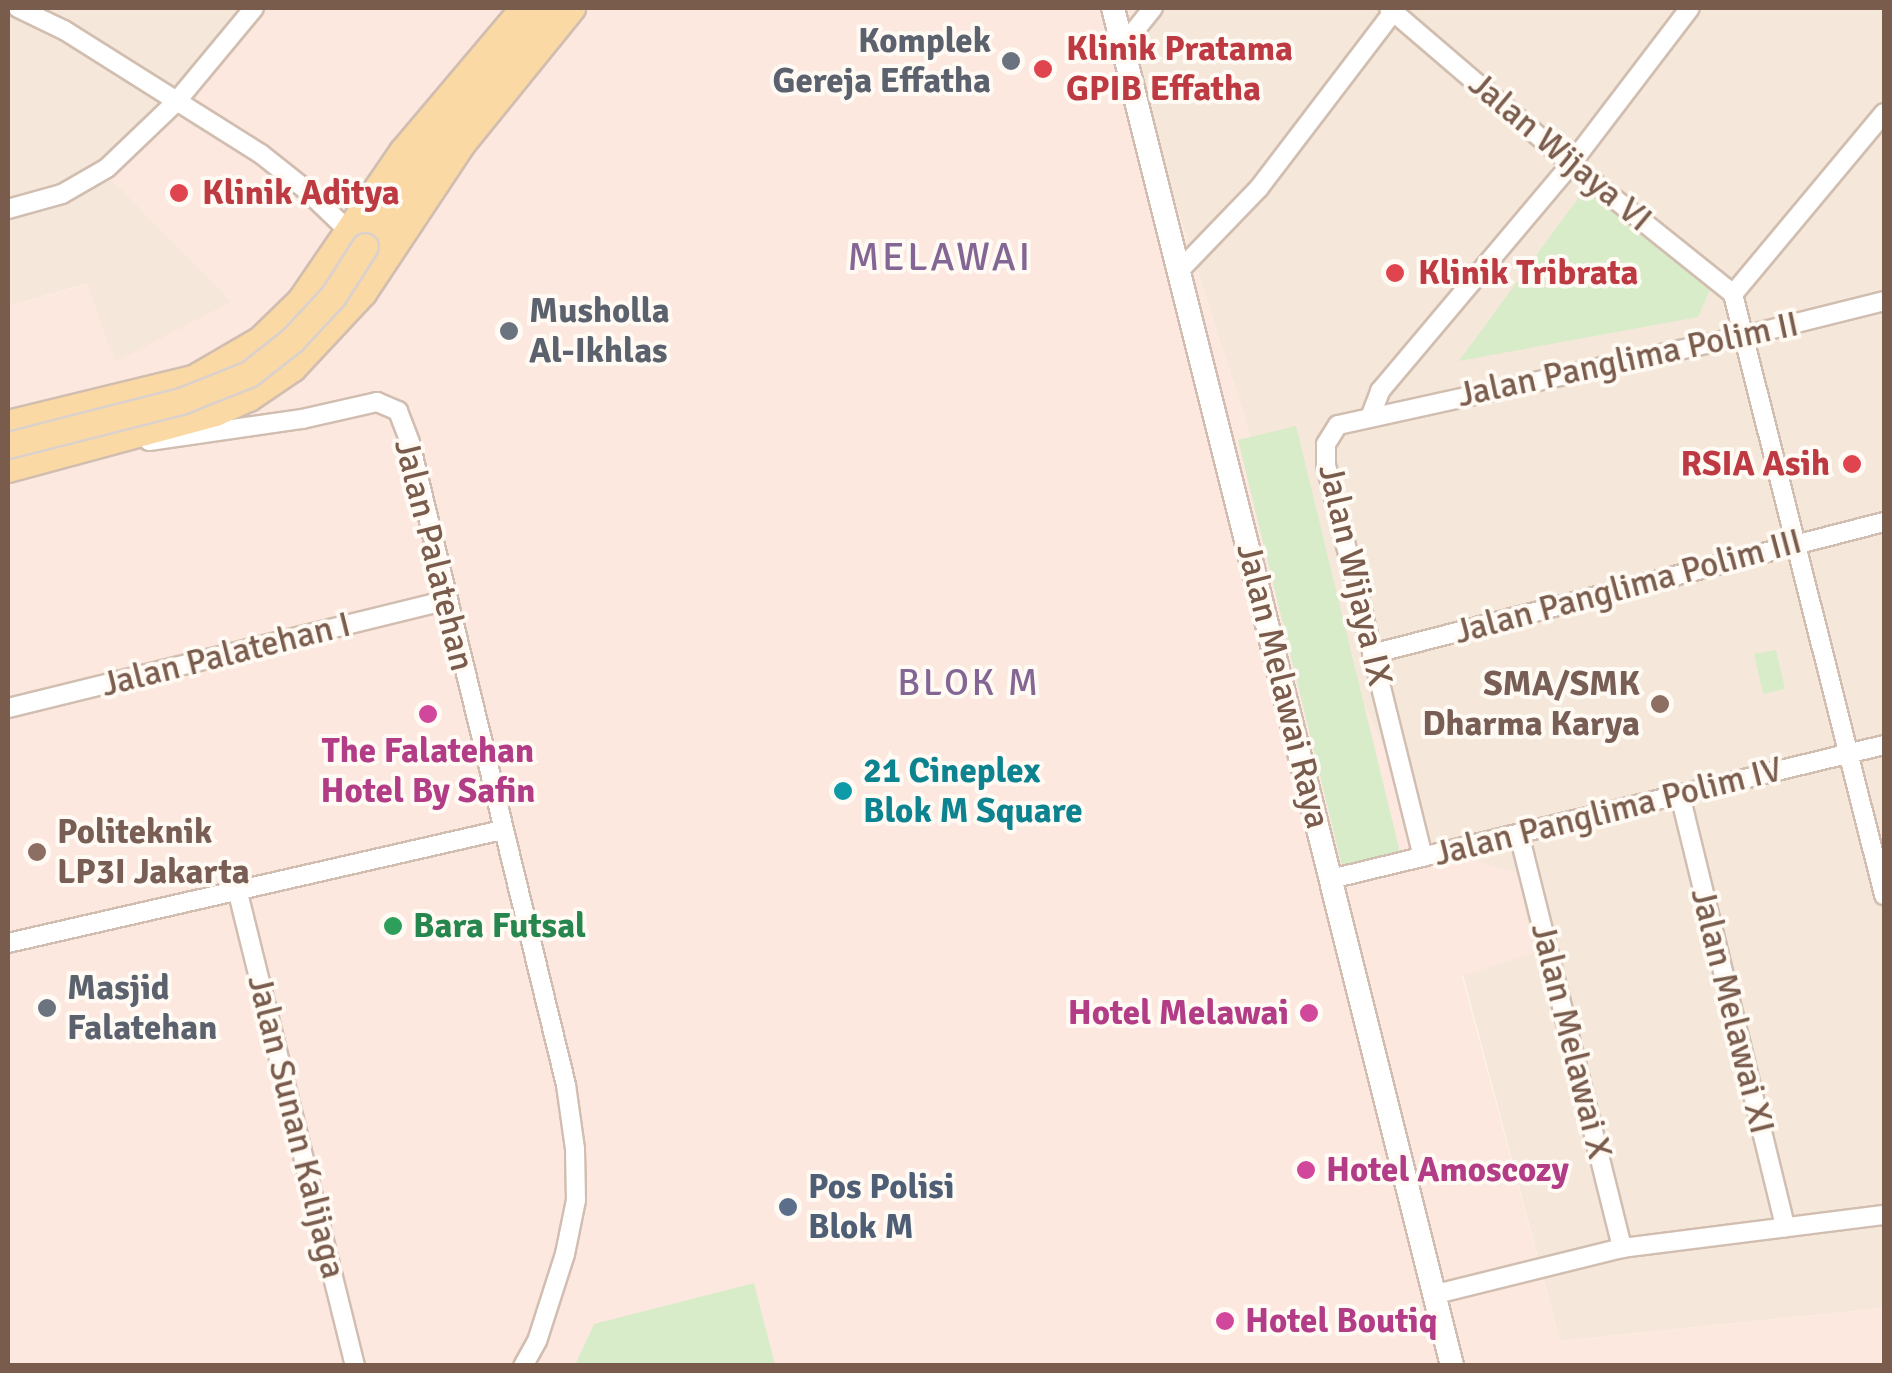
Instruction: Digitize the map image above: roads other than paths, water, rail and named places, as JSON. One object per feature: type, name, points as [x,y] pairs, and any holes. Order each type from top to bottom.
[{"type":"main road","points":[[8,423],[193,378],[226,363],[260,340],[300,300],[346,228],[411,140],[523,8]]},
{"type":"main road","points":[[8,445],[210,392],[267,363],[333,296],[412,178],[546,8]]},
{"type":"main road","points":[[8,469],[215,413],[249,398],[293,368],[338,325],[462,144],[572,8]]},
{"type":"main road","name":"Jalan Melawai Raya","points":[[1113,8],[1452,1366]]},
{"type":"street","points":[[18,8],[64,30],[261,154],[306,188],[381,262]]},
{"type":"street","points":[[8,209],[88,182],[176,102],[254,8]]},
{"type":"street","points":[[1124,44],[1153,8]]},
{"type":"street","name":"Jalan Wijaya IX","points":[[1423,857],[1326,466],[1326,444],[1338,426],[1370,416],[1380,391],[1571,164],[1689,8]]},
{"type":"street","points":[[1179,271],[1259,188],[1392,10]]},
{"type":"street","name":"Jalan Wijaya VI","points":[[1392,10],[1571,164],[1733,294]]},
{"type":"street","points":[[1884,114],[1733,294],[1884,895]]},
{"type":"street","name":"Jalan Panglima Polim II","points":[[1370,416],[1744,336],[1884,301]]},
{"type":"street","name":"Jalan Palatehan","points":[[90,449],[302,419],[363,404],[389,405],[398,411],[410,443],[445,601],[566,1085],[575,1149],[576,1200],[565,1254],[537,1342],[523,1366]]},
{"type":"street","name":"Jalan Panglima Polim III","points":[[1372,654],[1884,522]]},
{"type":"street","name":"Jalan Palatehan I","points":[[8,708],[445,601]]},
{"type":"street","name":"Jalan Panglima Polim IV","points":[[1331,880],[1884,746]]},
{"type":"street","name":"Jalan Melawai XI","points":[[1680,795],[1785,1227]]},
{"type":"street","points":[[8,943],[502,830]]},
{"type":"street","name":"Jalan Melawai X","points":[[1519,834],[1622,1248]]},
{"type":"street","name":"Jalan Sunan Kalijaga","points":[[237,889],[356,1366]]},
{"type":"street","points":[[1436,1294],[1622,1248],[1884,1216]]},
{"type":"place","name":"Komplek Gereja Effatha","points":[[1011,61]]},
{"type":"place","name":"Klinik Pratama GPIB Effatha","points":[[1043,69]]},
{"type":"place","name":"Klinik Aditya","points":[[179,193]]},
{"type":"place","name":"Klinik Tribrata","points":[[1395,273]]},
{"type":"place","name":"Musholla Al-Ikhlas","points":[[509,331]]},
{"type":"place","name":"RSIA Asih","points":[[1852,464]]},
{"type":"place","name":"SMA/SMK Dharma Karya","points":[[1660,704]]},
{"type":"place","name":"The Falatehan Hotel By Safin","points":[[428,714]]},
{"type":"place","name":"21 Cineplex Blok M Square","points":[[843,791]]},
{"type":"place","name":"Politeknik LP3I Jakarta","points":[[37,852]]},
{"type":"place","name":"Bara Futsal","points":[[393,926]]},
{"type":"place","name":"Masjid Falatehan","points":[[47,1008]]},
{"type":"place","name":"Hotel Melawai","points":[[1309,1013]]},
{"type":"place","name":"Hotel Amoscozy","points":[[1306,1170]]},
{"type":"place","name":"Pos Polisi Blok M","points":[[788,1207]]},
{"type":"place","name":"Hotel Boutiq","points":[[1225,1321]]},
{"type":"district","name":"MELAWAI","points":[[940,257]]},
{"type":"district","name":"BLOK M","points":[[969,683]]}]
